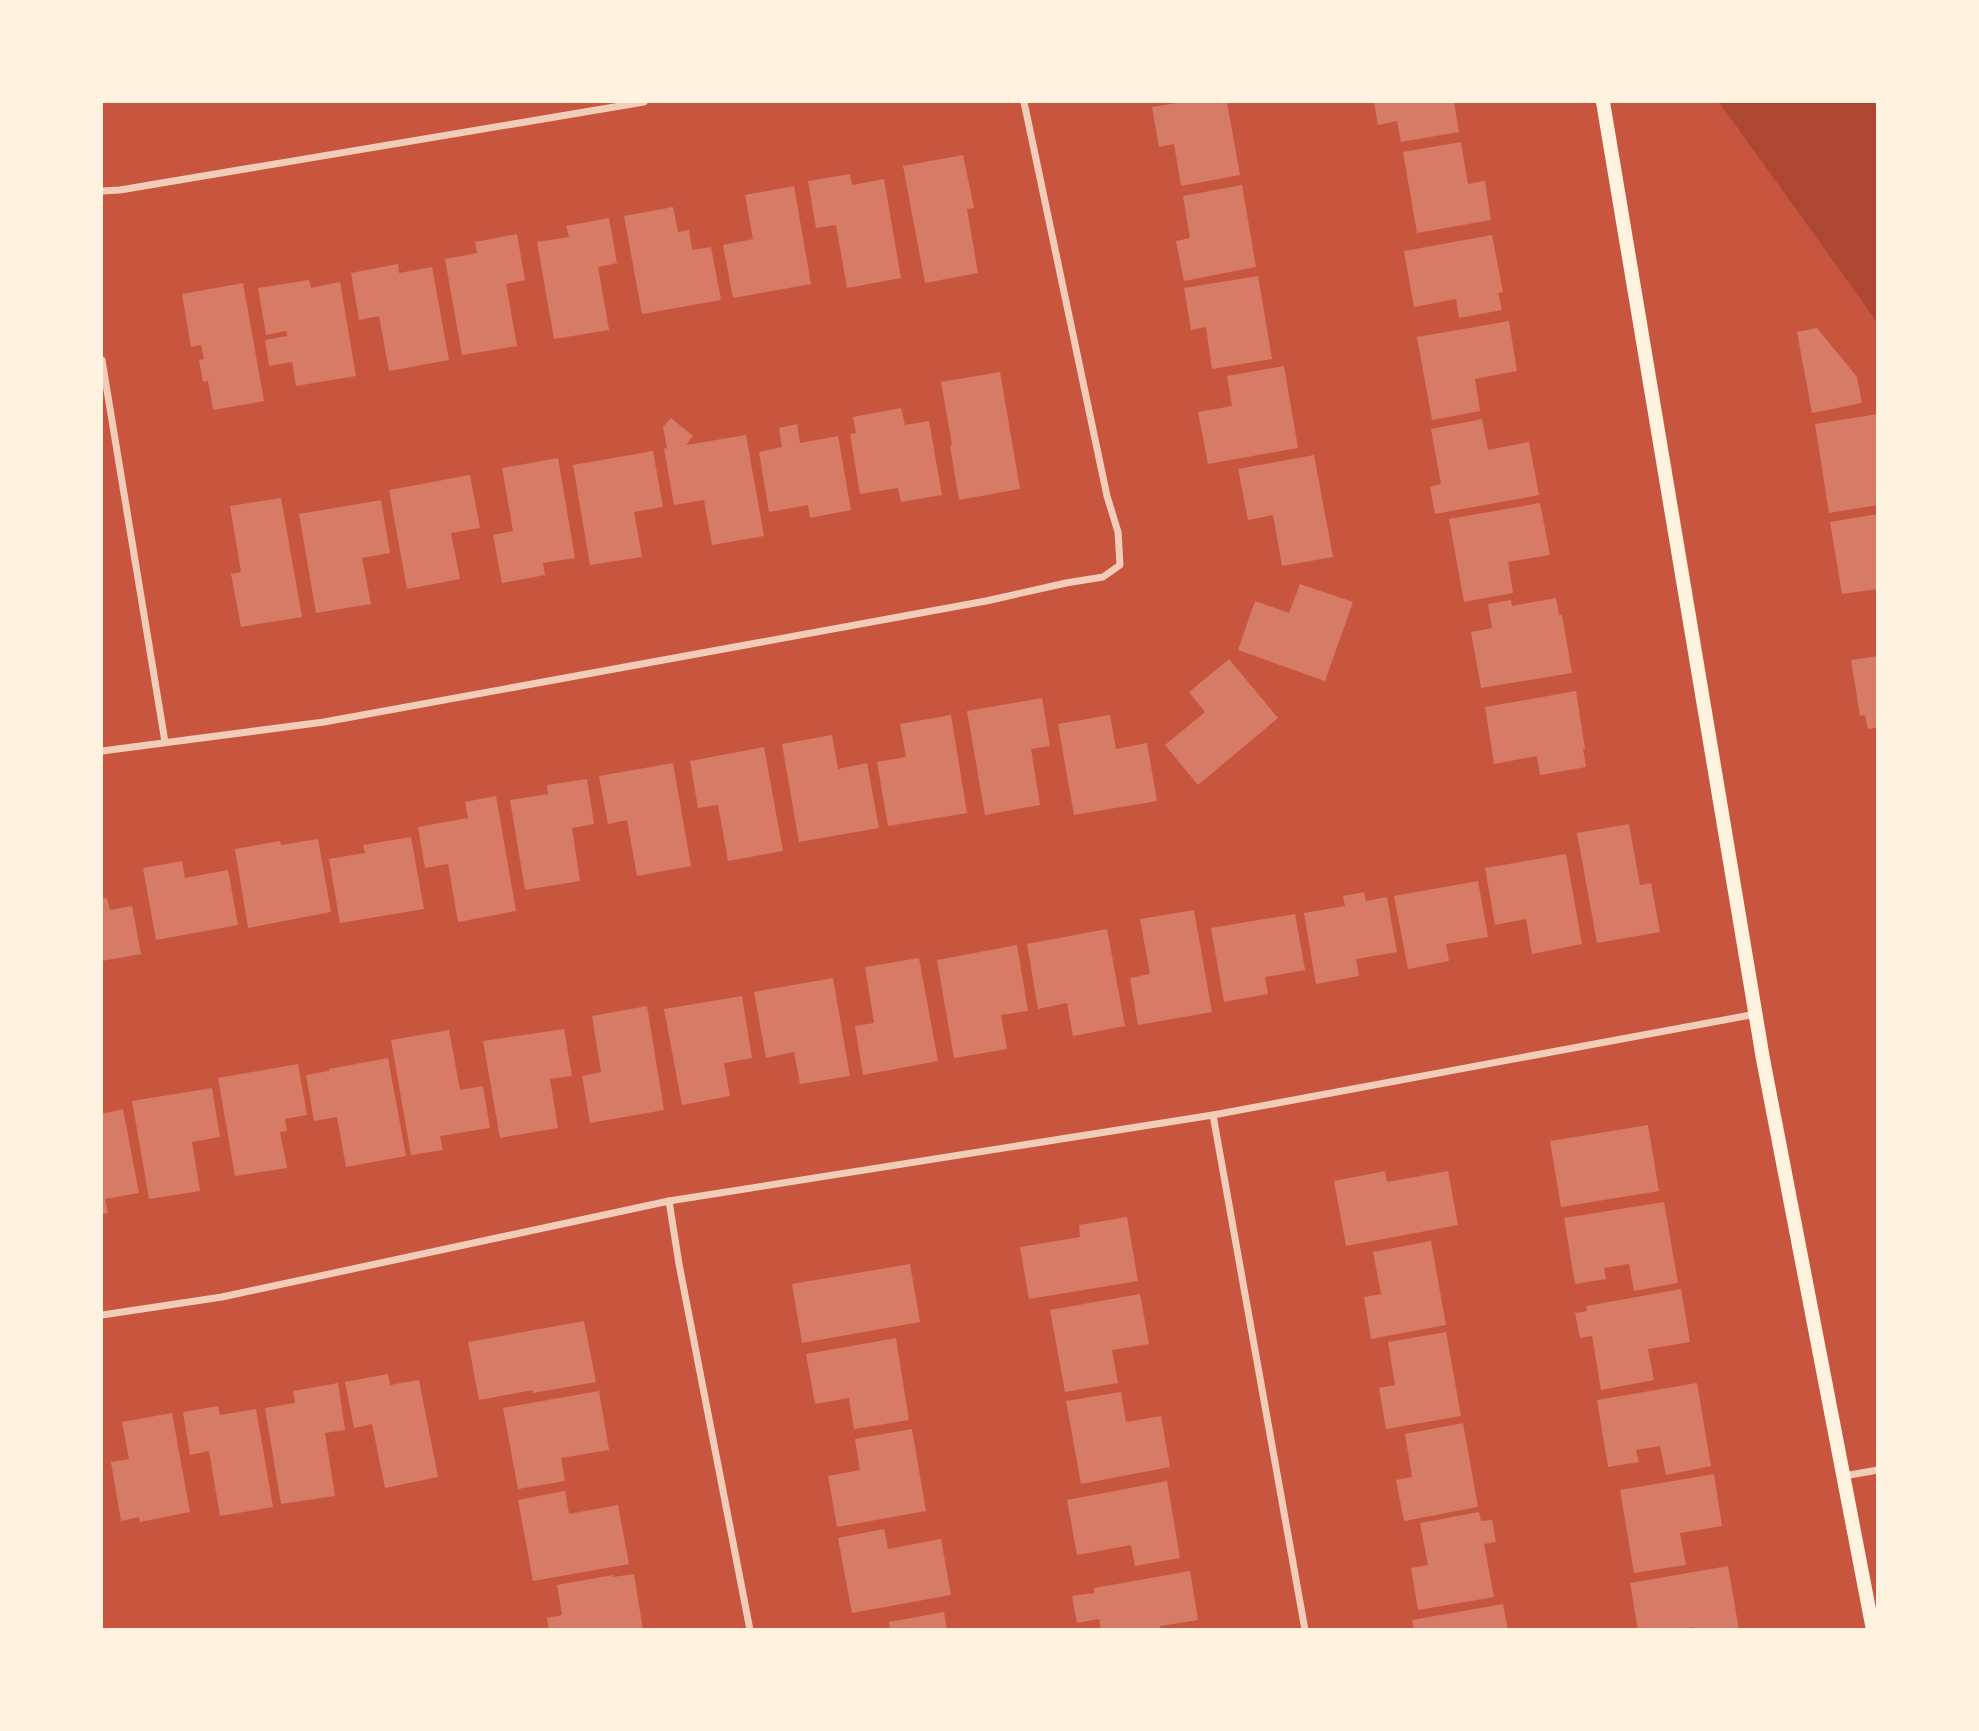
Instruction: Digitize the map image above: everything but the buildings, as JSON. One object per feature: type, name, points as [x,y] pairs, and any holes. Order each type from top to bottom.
[{"type":"main road","points":[[1603,102],[1756,1014],[1873,1629]]},
{"type":"street","points":[[102,191],[644,102]]},
{"type":"street","points":[[102,751],[324,723],[1103,577],[1120,565],[1118,532],[1107,496],[1024,102]]},
{"type":"street","points":[[102,360],[165,742]]},
{"type":"street","points":[[102,1315],[222,1297],[669,1201],[1213,1115],[1756,1014]]},
{"type":"street","points":[[1213,1115],[1305,1629]]},
{"type":"street","points":[[669,1201],[750,1629]]},
{"type":"street","points":[[1843,1476],[1878,1470]]},
{"type":"shaded area","points":[[1719,102],[1877,102],[1877,322]]}]
